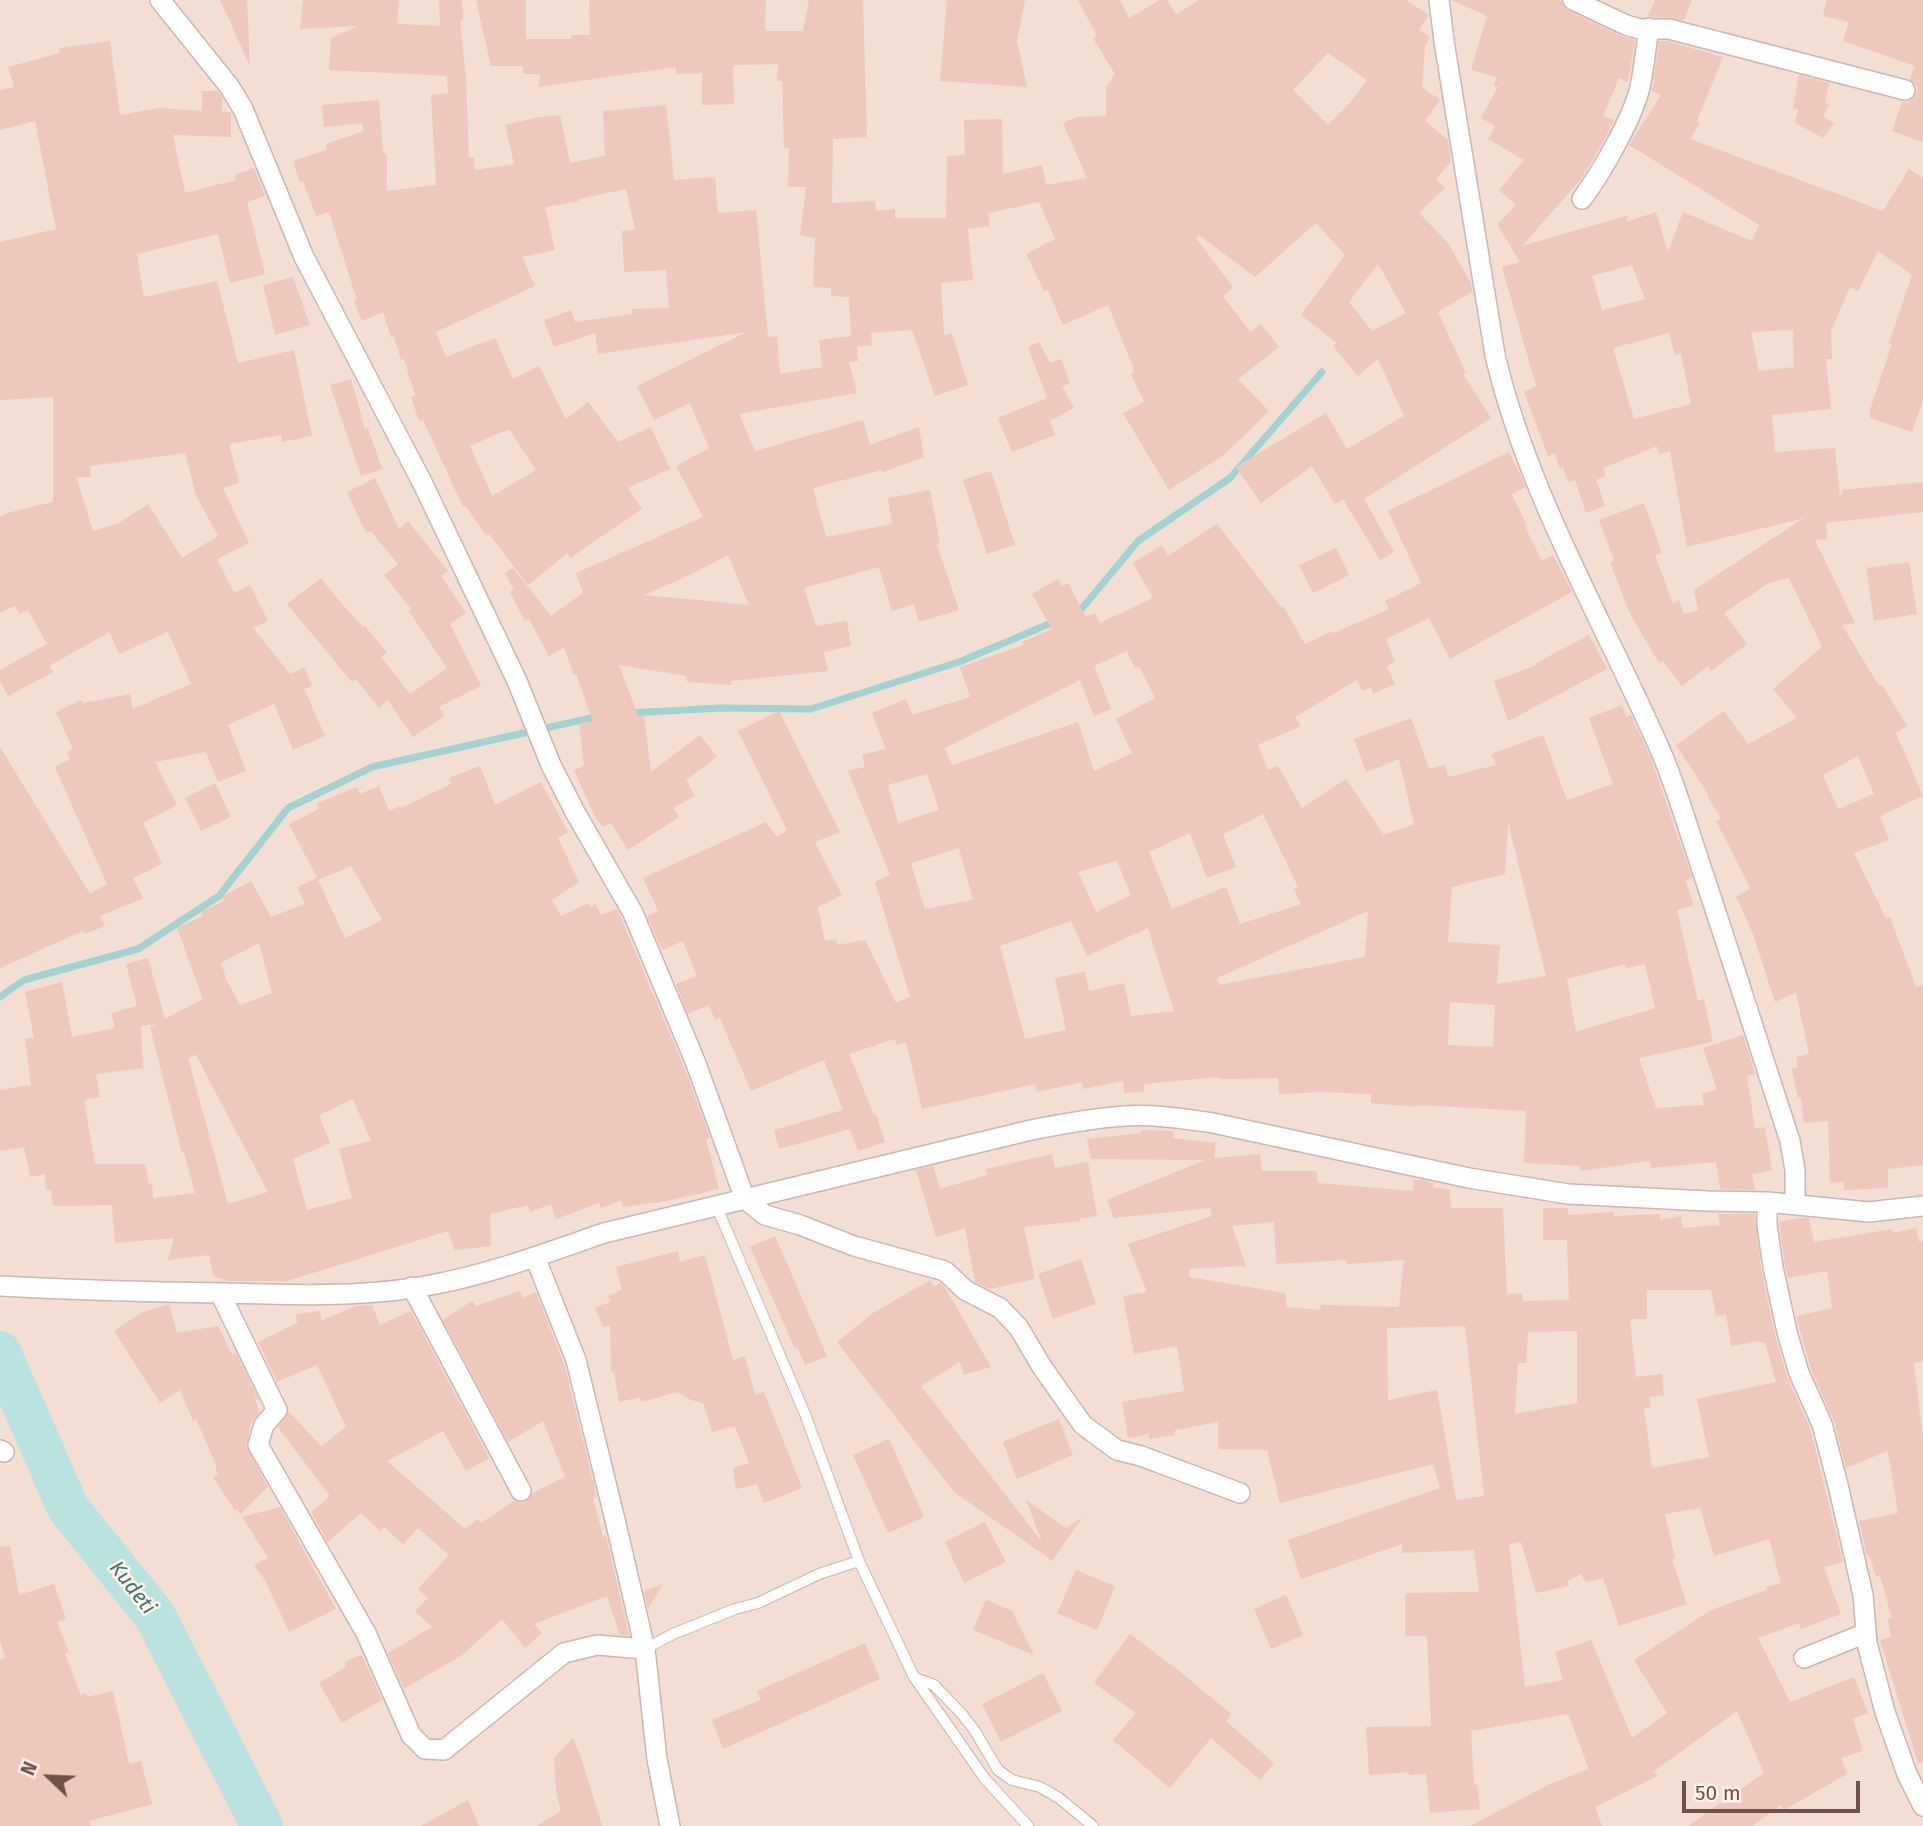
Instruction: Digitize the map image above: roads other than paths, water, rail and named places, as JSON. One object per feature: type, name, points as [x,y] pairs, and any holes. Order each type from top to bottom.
[{"type":"street","points":[[160,0],[229,86],[243,109],[304,257],[424,484],[517,681],[551,765],[633,913],[695,1061],[745,1199],[765,1215],[854,1246],[945,1271],[965,1290],[1000,1308],[1019,1328],[1042,1367],[1083,1424],[1117,1450],[1141,1456],[1240,1493]]},
{"type":"street","points":[[1439,0],[1495,355],[1506,402],[1562,539],[1663,757],[1790,1141],[1795,1170],[1795,1204]]},
{"type":"street","points":[[1573,0],[1640,29],[1669,29],[1905,90]]},
{"type":"street","points":[[1582,199],[1598,177],[1640,89],[1648,28]]},
{"type":"street","points":[[0,1286],[90,1292],[296,1295],[381,1292],[436,1284],[535,1257],[604,1233],[716,1205],[1031,1130],[1127,1116],[1178,1118],[1213,1123],[1469,1178],[1568,1194],[1767,1202],[1869,1212],[1923,1206]]},
{"type":"street","points":[[1767,1202],[1766,1225],[1787,1332],[1799,1373],[1822,1424],[1838,1485],[1863,1595],[1866,1633],[1885,1712],[1907,1774],[1923,1806]]},
{"type":"street","points":[[535,1257],[576,1360],[645,1649],[657,1759],[670,1826]]},
{"type":"street","points":[[412,1287],[521,1491]]},
{"type":"street","points":[[220,1293],[277,1410],[264,1425],[258,1445],[366,1633],[411,1735],[425,1749],[444,1750],[564,1653],[597,1645],[645,1649]]},
{"type":"street","points":[[1804,1658],[1866,1633]]},
{"type":"lane","points":[[716,1205],[805,1414],[859,1561],[914,1677],[985,1779],[1028,1826]]},
{"type":"lane","points":[[645,1649],[673,1634],[735,1609],[758,1603],[819,1574],[859,1561]]},
{"type":"lane","points":[[914,1677],[934,1685],[961,1713],[998,1770],[1012,1780],[1040,1787],[1059,1798],[1093,1826]]},
{"type":"waterway","points":[[1074,614],[1079,612],[1138,541],[1230,478],[1322,372]]},
{"type":"waterway","points":[[629,713],[721,708],[811,709],[959,662],[1056,621]]},
{"type":"waterway","points":[[0,997],[24,980],[138,949],[219,896],[288,808],[372,767],[600,716]]},
{"type":"waterway","name":"Kudeti","points":[[0,1352],[68,1508],[155,1616],[262,1826]]}]
